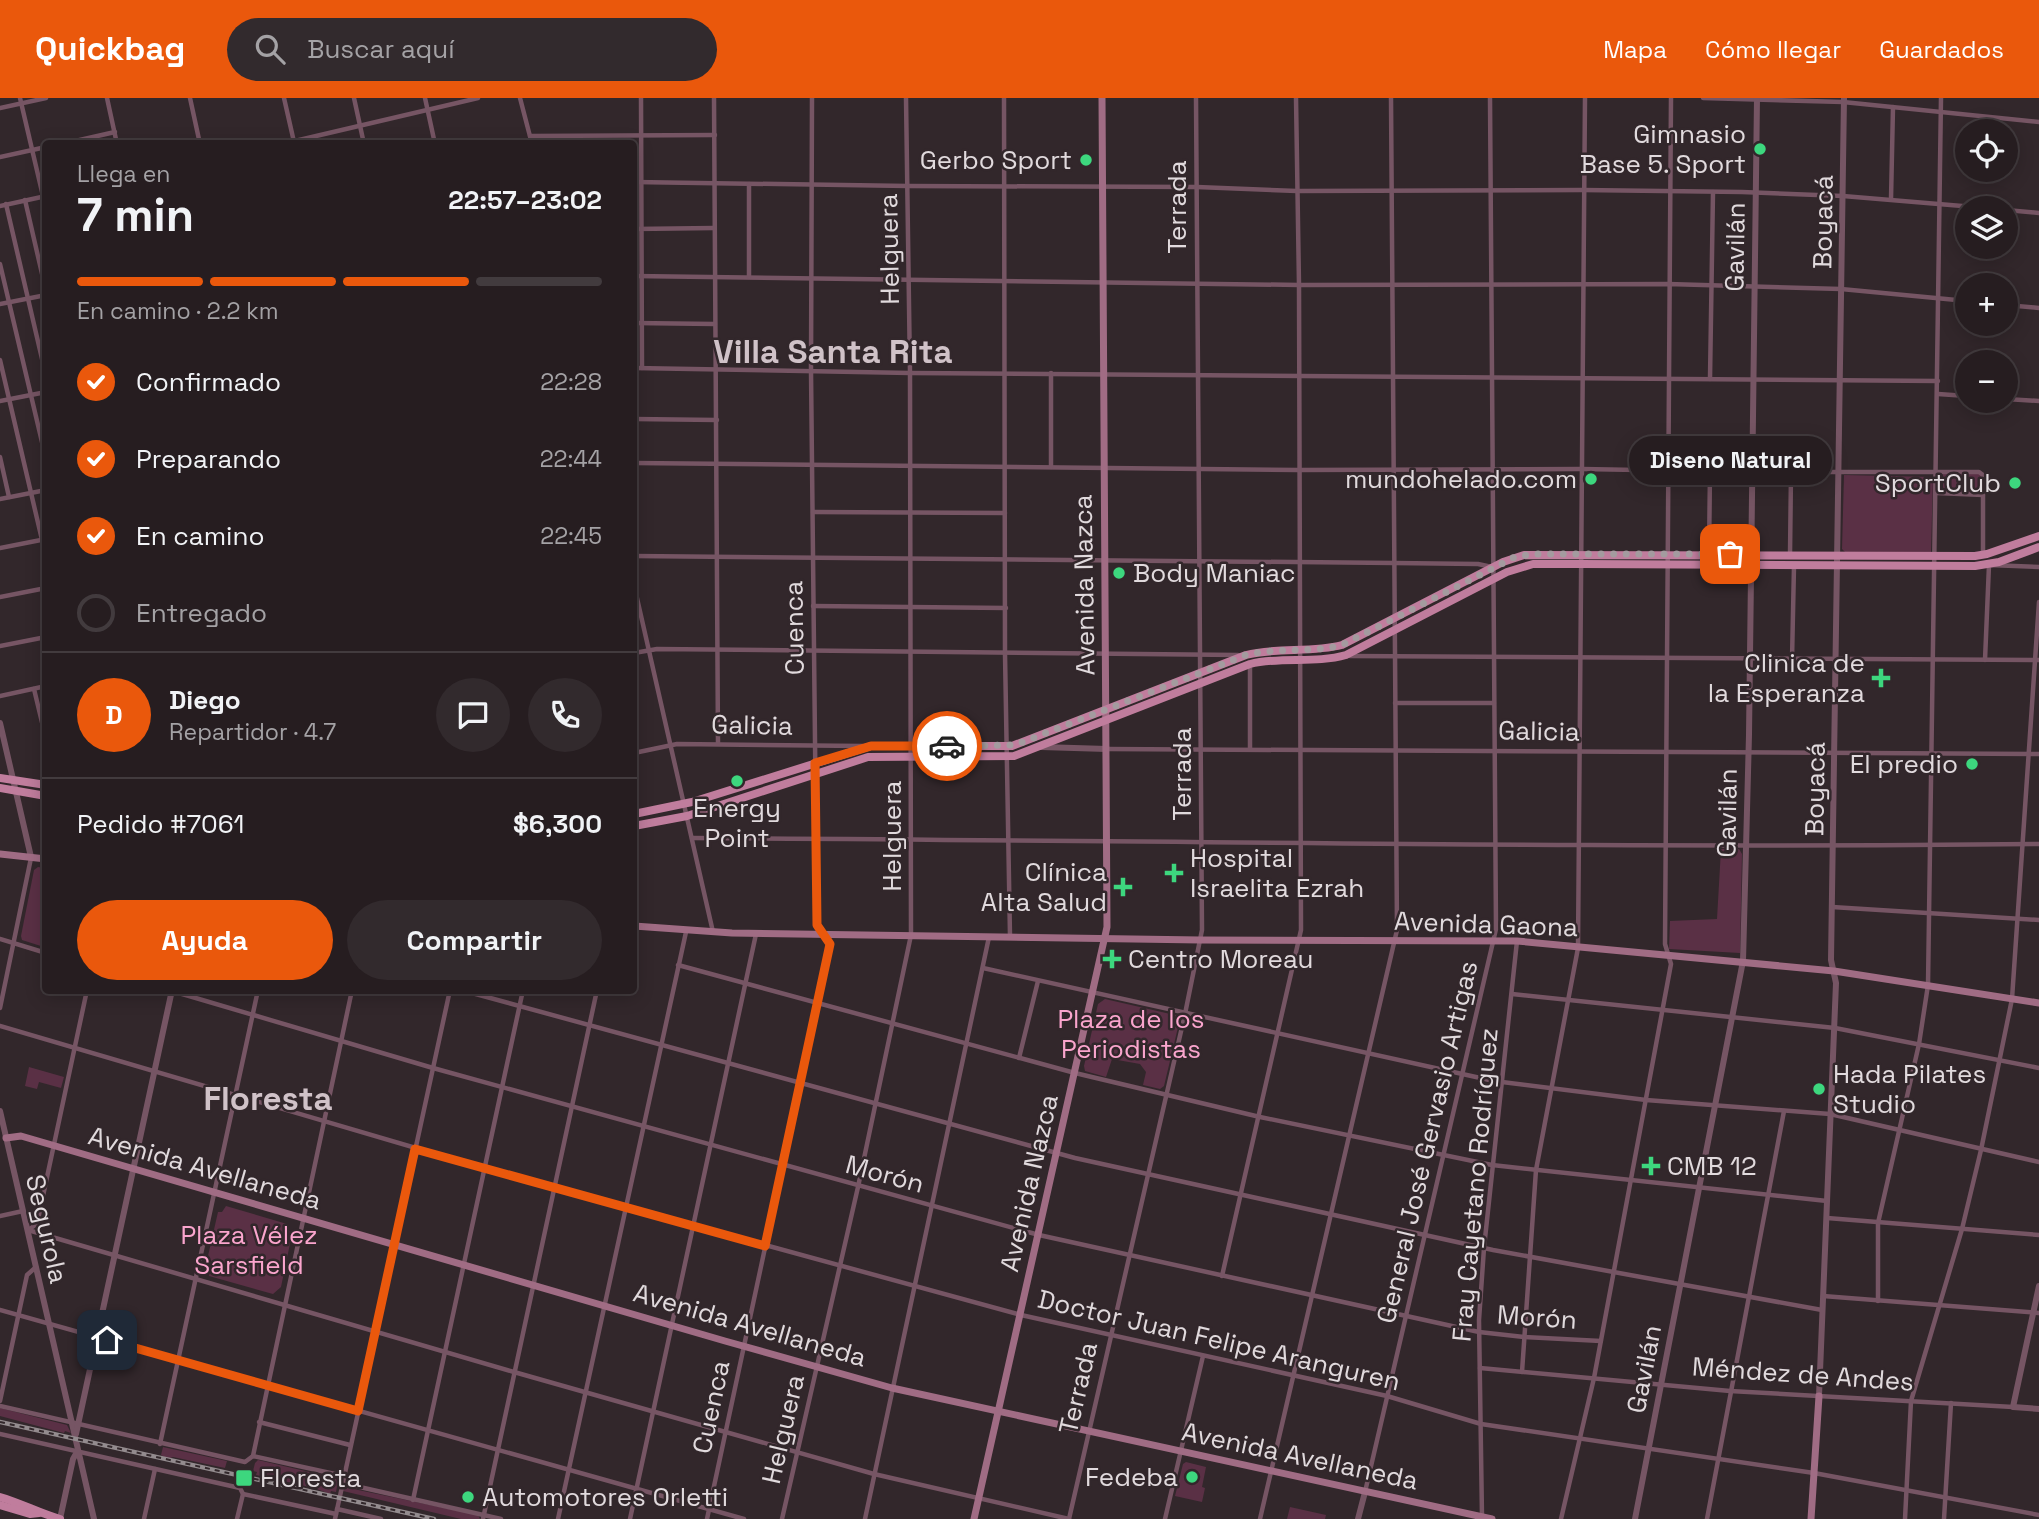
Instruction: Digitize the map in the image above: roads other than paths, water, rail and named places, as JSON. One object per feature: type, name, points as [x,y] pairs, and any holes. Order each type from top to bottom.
[{"type":"main road","name":"Avenida Nazca","points":[[974,1519],[1105,938],[1107,708],[1102,98]]},
{"type":"main road","points":[[1668,560],[1709,554],[1983,555],[2039,536]]},
{"type":"main road","points":[[637,825],[687,816],[868,757],[911,751],[1008,746],[1246,655],[1267,651],[1324,649],[1342,645],[1493,567],[1524,555],[1751,565],[1935,566],[1989,565],[2039,547]]},
{"type":"main road","points":[[637,813],[684,804],[871,746],[1007,757],[1107,721],[1250,664],[1346,656],[1524,566],[1581,559]]},
{"type":"main road","points":[[0,778],[42,784]]},
{"type":"main road","points":[[0,788],[42,795]]},
{"type":"main road","points":[[0,854],[42,858]]},
{"type":"main road","name":"Avenida Gaona","points":[[637,926],[686,932],[756,934],[1517,941],[1834,971],[2039,1003]]},
{"type":"main road","name":"Avenida Avellaneda","points":[[3,1139],[21,1136],[892,1388],[1463,1516],[1492,1519]]},
{"type":"main road","points":[[1811,1519],[1819,1396]]},
{"type":"main road","points":[[0,1497],[31,1506],[38,1516]]},
{"type":"main road","points":[[0,1505],[60,1519]]},
{"type":"street","points":[[0,108],[21,101],[46,98]]},
{"type":"street","points":[[107,98],[116,140]]},
{"type":"street","points":[[190,98],[199,140]]},
{"type":"street","points":[[284,98],[294,140]]},
{"type":"street","points":[[354,98],[363,140]]},
{"type":"street","points":[[425,98],[434,140]]},
{"type":"street","points":[[302,140],[478,98]]},
{"type":"street","points":[[520,98],[531,140]]},
{"type":"street","points":[[641,98],[642,368]]},
{"type":"street","points":[[714,98],[718,743]]},
{"type":"street","name":"Cuenca","points":[[706,1519],[830,944],[817,925],[811,464],[812,98]]},
{"type":"street","name":"Helguera","points":[[782,1519],[858,1187],[911,936],[910,373],[906,98]]},
{"type":"street","points":[[1004,98],[1005,654],[1010,937]]},
{"type":"street","name":"Terrada","points":[[1069,1519],[1200,940],[1201,672],[1196,98]]},
{"type":"street","points":[[1222,1276],[1299,939],[1299,285],[1296,98]]},
{"type":"street","points":[[1260,1519],[1396,930],[1391,98]]},
{"type":"street","name":"General José Gervasio Artigas","points":[[1359,1519],[1494,940],[1496,844],[1490,98]]},
{"type":"street","points":[[1522,1372],[1536,1170],[1578,948],[1585,98]]},
{"type":"street","points":[[1561,1519],[1594,1378],[1671,964],[1665,944],[1671,98]]},
{"type":"street","points":[[1703,98],[1843,100],[2039,122]]},
{"type":"street","points":[[1878,1301],[1878,1223],[1919,1044],[1928,985],[1941,98]]},
{"type":"street","name":"Gavilán","points":[[1635,1519],[1743,961],[1757,99]]},
{"type":"street","name":"Boyacá","points":[[1819,1396],[1836,983],[1831,960],[1843,100]]},
{"type":"street","points":[[21,101],[42,189]]},
{"type":"street","points":[[1891,199],[1893,107]]},
{"type":"street","points":[[80,140],[115,132]]},
{"type":"street","points":[[530,136],[715,135]]},
{"type":"street","points":[[0,157],[42,148]]},
{"type":"street","points":[[637,182],[1197,187],[1297,191],[1670,191],[1843,196],[1955,205]]},
{"type":"street","points":[[749,184],[749,277]]},
{"type":"street","points":[[1710,379],[1713,192]]},
{"type":"street","points":[[42,197],[3,205],[42,360]]},
{"type":"street","points":[[25,200],[42,275]]},
{"type":"street","points":[[2018,211],[2039,213]]},
{"type":"street","points":[[637,229],[714,228]]},
{"type":"street","points":[[0,264],[42,442]]},
{"type":"street","points":[[637,276],[1299,285],[1668,284],[1840,289],[1955,300]]},
{"type":"street","points":[[0,304],[42,294]]},
{"type":"street","points":[[2018,305],[2039,308]]},
{"type":"street","points":[[637,324],[715,324]]},
{"type":"street","points":[[0,360],[42,535]]},
{"type":"street","points":[[637,368],[910,373],[1938,381]]},
{"type":"street","points":[[1051,373],[1051,467]]},
{"type":"street","points":[[0,401],[42,393]]},
{"type":"street","points":[[1938,394],[1955,395]]},
{"type":"street","points":[[2018,400],[2039,401]]},
{"type":"street","points":[[637,419],[717,420]]},
{"type":"street","points":[[0,457],[9,497]]},
{"type":"street","points":[[637,463],[1298,470],[1394,468],[1979,472],[1983,475],[1983,555]]},
{"type":"street","points":[[1709,554],[1710,471]]},
{"type":"street","points":[[1790,555],[1791,472]]},
{"type":"street","points":[[0,499],[42,491]]},
{"type":"street","points":[[1937,493],[1983,495]]},
{"type":"street","points":[[813,512],[1004,513]]},
{"type":"street","points":[[0,548],[42,539]]},
{"type":"street","points":[[637,556],[1478,564],[1493,567]]},
{"type":"street","points":[[1985,660],[1989,565],[2039,567]]},
{"type":"street","points":[[1792,660],[1794,566]]},
{"type":"street","points":[[0,597],[42,589]]},
{"type":"street","points":[[637,599],[713,933]]},
{"type":"street","points":[[1905,1519],[1911,1401],[1962,1229],[1981,1150],[2011,999],[2039,602]]},
{"type":"street","points":[[813,606],[1006,608]]},
{"type":"street","points":[[0,646],[42,638]]},
{"type":"street","points":[[637,652],[648,649],[1246,655]]},
{"type":"street","points":[[1346,656],[2037,660]]},
{"type":"street","points":[[1250,664],[1250,749]]},
{"type":"street","points":[[0,696],[42,687]]},
{"type":"street","points":[[34,689],[42,722]]},
{"type":"street","points":[[1395,703],[1494,703]]},
{"type":"street","points":[[0,723],[31,857],[0,1008]]},
{"type":"street","name":"Galicia","points":[[637,752],[670,745],[718,743],[871,746]]},
{"type":"street","name":"Galicia","points":[[1039,747],[2039,754]]},
{"type":"street","points":[[692,838],[1746,846],[2039,845]]},
{"type":"street","points":[[1832,907],[2039,920]]},
{"type":"street","points":[[558,1519],[686,932]]},
{"type":"street","points":[[629,1519],[756,934]]},
{"type":"street","points":[[865,1519],[989,937]]},
{"type":"street","points":[[0,939],[42,952]]},
{"type":"street","name":"Fray Cayetano Rodríguez","points":[[1482,1517],[1479,1332],[1484,1248],[1517,941]]},
{"type":"street","points":[[678,965],[1075,1073],[1260,1117],[1492,1165],[1827,1201]]},
{"type":"street","points":[[983,968],[1462,1075],[1646,1100],[1830,1114],[2039,1162]]},
{"type":"street","points":[[1019,1058],[1038,981]]},
{"type":"street","points":[[28,1230],[37,1224],[86,994]]},
{"type":"street","points":[[94,1519],[77,1452],[76,1425],[82,1412],[171,994]]},
{"type":"street","name":"Morón","points":[[182,994],[433,1068],[1038,1235],[1479,1332],[1601,1341]]},
{"type":"street","points":[[160,1444],[257,994]]},
{"type":"street","points":[[36,1267],[27,1275],[0,1403],[76,1425],[245,1462],[253,1456],[351,994]]},
{"type":"street","points":[[336,1514],[449,994]]},
{"type":"street","points":[[475,994],[1056,1154],[1484,1248],[1822,1310]]},
{"type":"street","points":[[413,1500],[522,994]]},
{"type":"street","points":[[483,1517],[596,994]]},
{"type":"street","points":[[1512,994],[1835,1028],[2039,1068]]},
{"type":"street","name":"Doctor Juan Felipe Aranguren","points":[[0,1026],[415,1149],[1021,1315],[1387,1396],[1481,1424],[1814,1472],[2039,1515]]},
{"type":"street","points":[[1707,1519],[1784,1110]]},
{"type":"street","name":"Segurola","points":[[0,1111],[3,1139],[28,1230],[70,1411],[76,1425]]},
{"type":"street","points":[[0,1216],[23,1211]]},
{"type":"street","points":[[1826,1218],[2039,1235]]},
{"type":"street","points":[[28,1230],[874,1474],[1069,1519]]},
{"type":"street","points":[[2013,1407],[2036,1313],[2039,1286]]},
{"type":"street","points":[[1824,1296],[2036,1313]]},
{"type":"street","points":[[0,1310],[744,1519]]},
{"type":"street","points":[[1165,1519],[1203,1356]]},
{"type":"street","name":"Méndez de Andes","points":[[1480,1368],[1730,1391],[2039,1409]]},
{"type":"street","points":[[1944,1519],[1951,1403]]},
{"type":"street","points":[[70,1411],[76,1414],[82,1412]]},
{"type":"street","points":[[259,1422],[350,1445]]},
{"type":"street","points":[[0,1434],[336,1514],[381,1519]]},
{"type":"street","points":[[60,1519],[70,1471],[77,1452]]},
{"type":"street","points":[[253,1456],[344,1476]]},
{"type":"street","points":[[70,1471],[78,1468],[84,1472]]},
{"type":"street","points":[[144,1519],[155,1469]]},
{"type":"street","points":[[342,1483],[501,1519]]},
{"type":"street","points":[[237,1519],[242,1492]]},
{"type":"railway","points":[[0,1422],[434,1519]]},
{"type":"place","name":"Gimnasio Base 5. Sport","points":[[1760,149]]},
{"type":"place","name":"Gerbo Sport","points":[[1086,160]]},
{"type":"place","name":"mundohelado.com","points":[[1591,479]]},
{"type":"place","name":"SportClub","points":[[2015,483]]},
{"type":"place","name":"Diseno Natural","points":[[1730,554]]},
{"type":"place","name":"Body Maniac","points":[[1119,573]]},
{"type":"place","name":"Clinica de la Esperanza","points":[[1881,678]]},
{"type":"place","name":"El predio","points":[[1972,764]]},
{"type":"place","name":"Energy Point","points":[[737,781]]},
{"type":"place","name":"Hospital Israelita Ezrah","points":[[1174,873]]},
{"type":"place","name":"Clínica Alta Salud","points":[[1123,887]]},
{"type":"place","name":"Centro Moreau","points":[[1112,959]]},
{"type":"place","name":"Hada Pilates Studio","points":[[1819,1089]]},
{"type":"place","name":"CMB 12","points":[[1651,1166]]},
{"type":"place","name":"Fedeba","points":[[1192,1477]]},
{"type":"place","name":"Floresta","points":[[244,1478]]},
{"type":"place","name":"Automotores Orletti","points":[[468,1497]]},
{"type":"district","name":"Villa Santa Rita","points":[[833,352]]},
{"type":"district","name":"Floresta","points":[[268,1099]]},
{"type":"park label","name":"Plaza de los Periodistas","points":[[1131,1034]]},
{"type":"park label","name":"Plaza Vélez Sarsfield","points":[[249,1250]]}]
